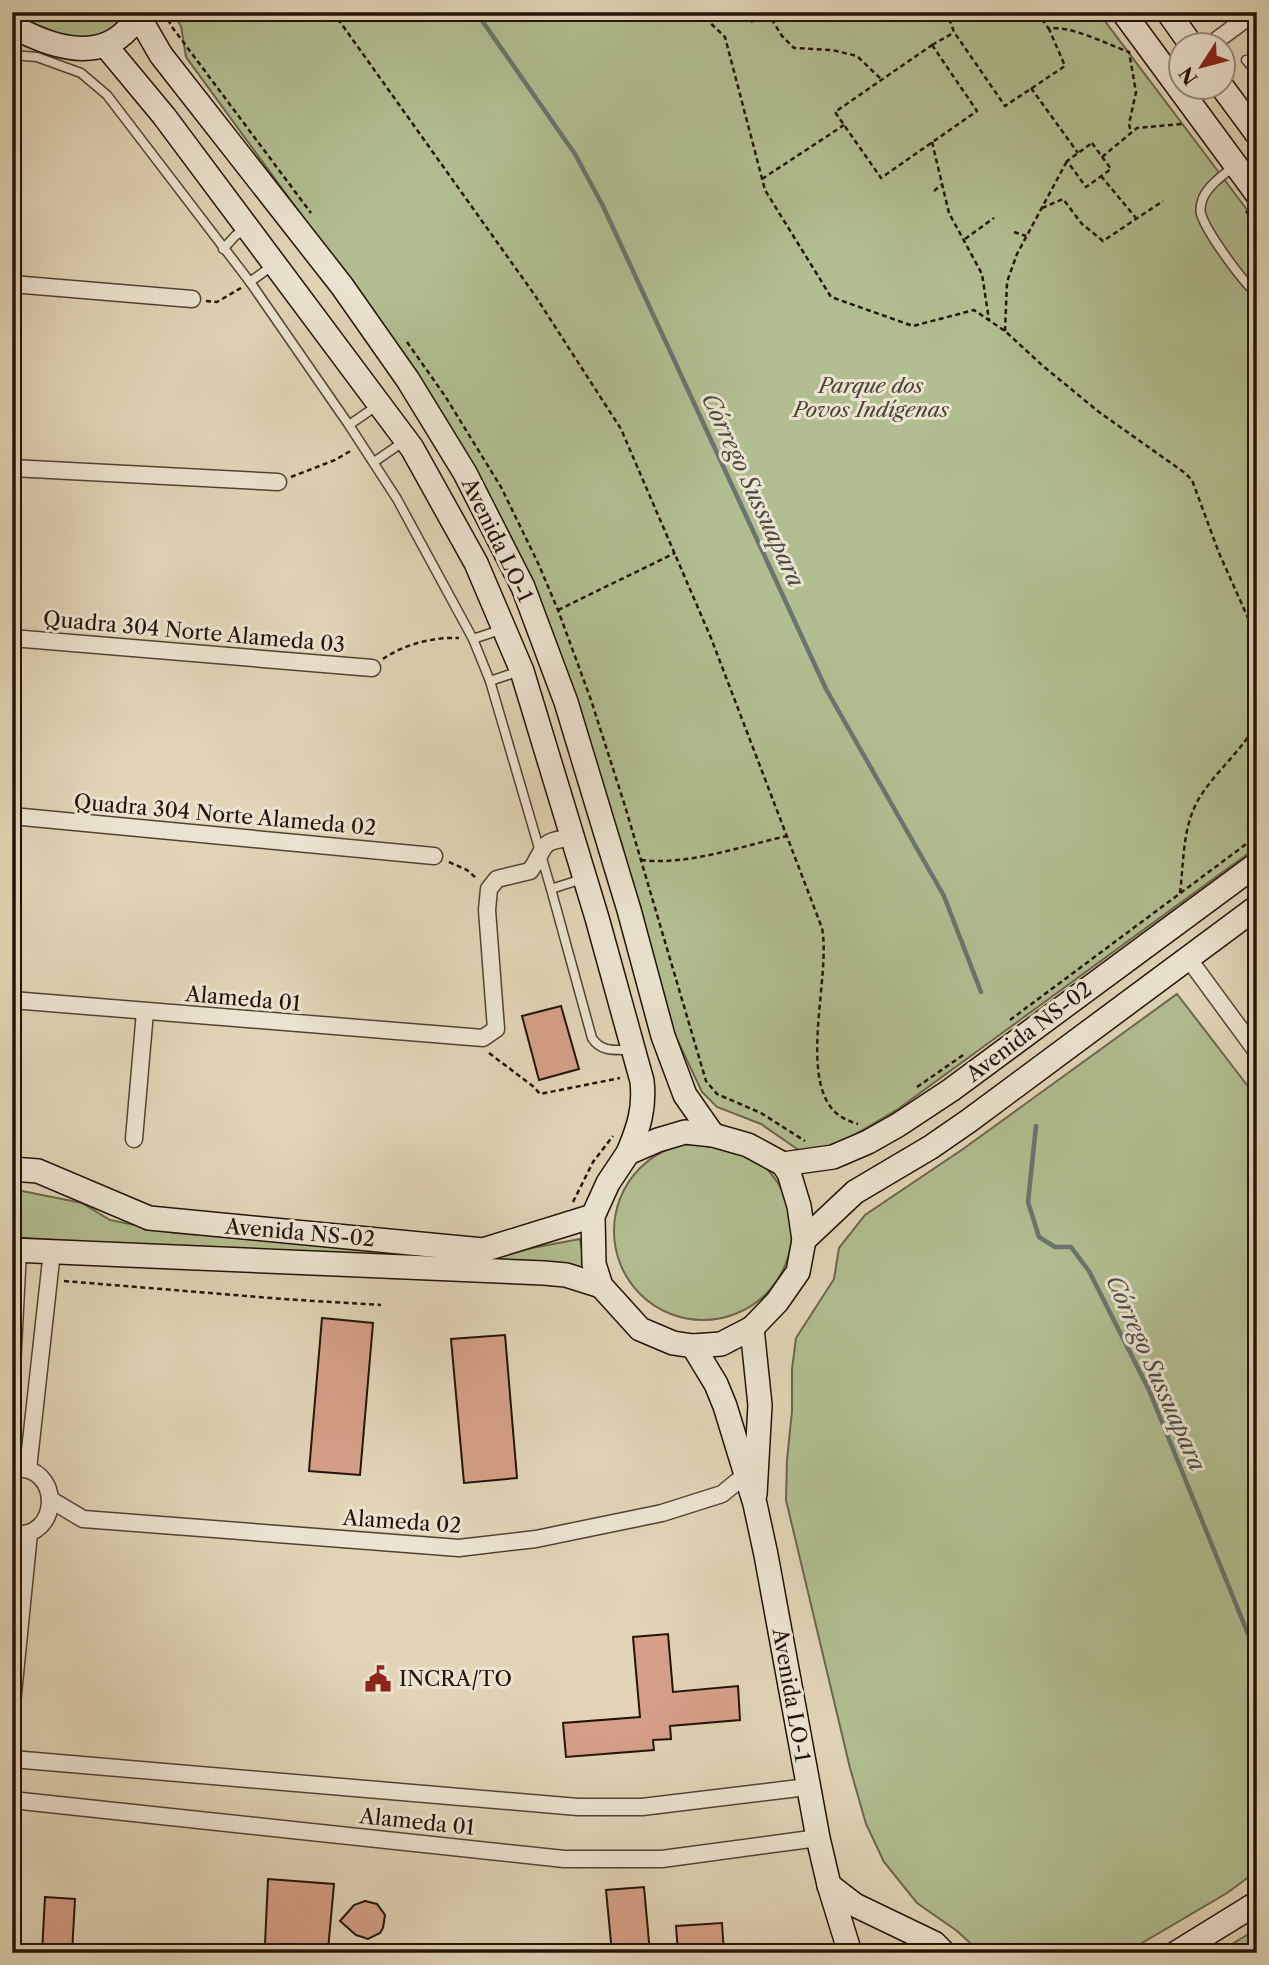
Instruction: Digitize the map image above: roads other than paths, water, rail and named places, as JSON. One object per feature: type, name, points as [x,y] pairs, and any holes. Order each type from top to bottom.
[{"type":"street","points":[[1123,12],[1257,194]]},
{"type":"street","points":[[1228,32],[1255,12]]},
{"type":"street","points":[[12,26],[36,39],[71,49],[105,45],[120,38],[140,15]]},
{"type":"street","name":"Avenida LO-1","points":[[140,15],[161,55],[342,286],[408,380],[466,473],[523,587],[547,651],[600,811],[663,1036],[685,1095],[713,1135]]},
{"type":"street","name":"Avenida LO-1","points":[[105,45],[164,116],[406,440],[476,563],[522,671],[584,878],[626,1050],[642,1081],[644,1102],[640,1124],[628,1153]]},
{"type":"street","points":[[1236,102],[1253,121]]},
{"type":"street","points":[[12,284],[192,299]]},
{"type":"street","points":[[12,468],[278,482]]},
{"type":"street","name":"Quadra 304 Norte Alameda 03","points":[[12,638],[372,668]]},
{"type":"street","name":"Quadra 304 Norte Alameda 02","points":[[12,816],[434,856]]},
{"type":"street","points":[[540,851],[553,840],[573,838]]},
{"type":"street","name":"Alameda 01","points":[[12,1000],[483,1038],[496,1029],[487,910],[489,889],[497,879],[519,876],[530,871],[540,851]]},
{"type":"street","name":"Avenida NS-02","points":[[783,1164],[823,1160],[862,1145],[905,1120],[968,1077],[1016,1028],[1257,864]]},
{"type":"street","name":"Avenida NS-02","points":[[804,1240],[850,1196],[931,1147],[1257,907]]},
{"type":"street","points":[[1188,958],[1257,1052]]},
{"type":"street","points":[[134,1139],[145,1012]]},
{"type":"street","points":[[685,1132],[713,1135],[748,1145],[783,1164],[789,1173],[799,1206],[804,1240],[798,1272],[777,1302],[752,1328],[720,1344],[692,1346],[673,1343],[640,1329],[601,1286],[594,1264],[593,1216],[608,1183],[628,1153],[685,1132]]},
{"type":"street","name":"Avenida NS-02","points":[[12,1169],[38,1171],[149,1218],[483,1250],[593,1216]]},
{"type":"street","points":[[12,1367],[15,1251]]},
{"type":"street","name":"Avenida NS-02","points":[[15,1251],[544,1273],[566,1275],[601,1286]]},
{"type":"street","points":[[12,1534],[29,1533],[44,1523],[50,1512],[51,1500],[46,1483],[20,1469],[52,1251]]},
{"type":"street","name":"Avenida LO-1","points":[[752,1328],[760,1405],[755,1504]]},
{"type":"street","name":"Avenida LO-1","points":[[692,1346],[716,1384],[725,1406],[744,1476],[755,1504],[807,1787],[829,1885],[850,1953]]},
{"type":"street","name":"Alameda 02","points":[[51,1500],[83,1519],[459,1548],[536,1539],[662,1513],[722,1494],[744,1476]]},
{"type":"street","points":[[44,1523],[83,1519]]},
{"type":"street","points":[[12,1704],[29,1533]]},
{"type":"street","name":"Alameda 01","points":[[12,1759],[578,1807],[642,1807],[807,1787]]},
{"type":"street","name":"Alameda 01","points":[[12,1800],[564,1859],[662,1859],[818,1838]]},
{"type":"street","points":[[829,1885],[855,1905],[934,1943],[944,1953]]},
{"type":"street","points":[[1176,1953],[1257,1903]]},
{"type":"lane","points":[[12,55],[37,57],[81,73],[107,95],[250,282],[374,462],[421,541],[473,639],[489,681],[592,1038],[596,1045],[606,1049],[626,1050]]},
{"type":"lane","points":[[1246,60],[1257,73]]},
{"type":"lane","points":[[1235,165],[1213,184],[1202,199],[1200,211],[1207,227],[1257,294]]},
{"type":"lane","points":[[223,249],[236,235],[249,230]]},
{"type":"lane","points":[[250,282],[274,264]]},
{"type":"lane","points":[[349,425],[379,404]]},
{"type":"lane","points":[[374,462],[406,440]]},
{"type":"lane","points":[[473,639],[505,629]]},
{"type":"lane","points":[[489,681],[522,671]]},
{"type":"lane","points":[[551,889],[584,878]]},
{"type":"waterway","name":"Córrego Sussuapara","points":[[476,12],[575,154],[603,206],[826,689],[944,896],[981,992]]},
{"type":"waterway","name":"Córrego Sussuapara","points":[[1036,1126],[1028,1202],[1039,1237],[1055,1247],[1071,1247],[1089,1271],[1149,1390],[1257,1656]]},
{"type":"place","name":"INCRA/TO","points":[[378,1679]]},
{"type":"park label","name":"Parque dos Povos Indígenas","points":[[871,398]]}]
